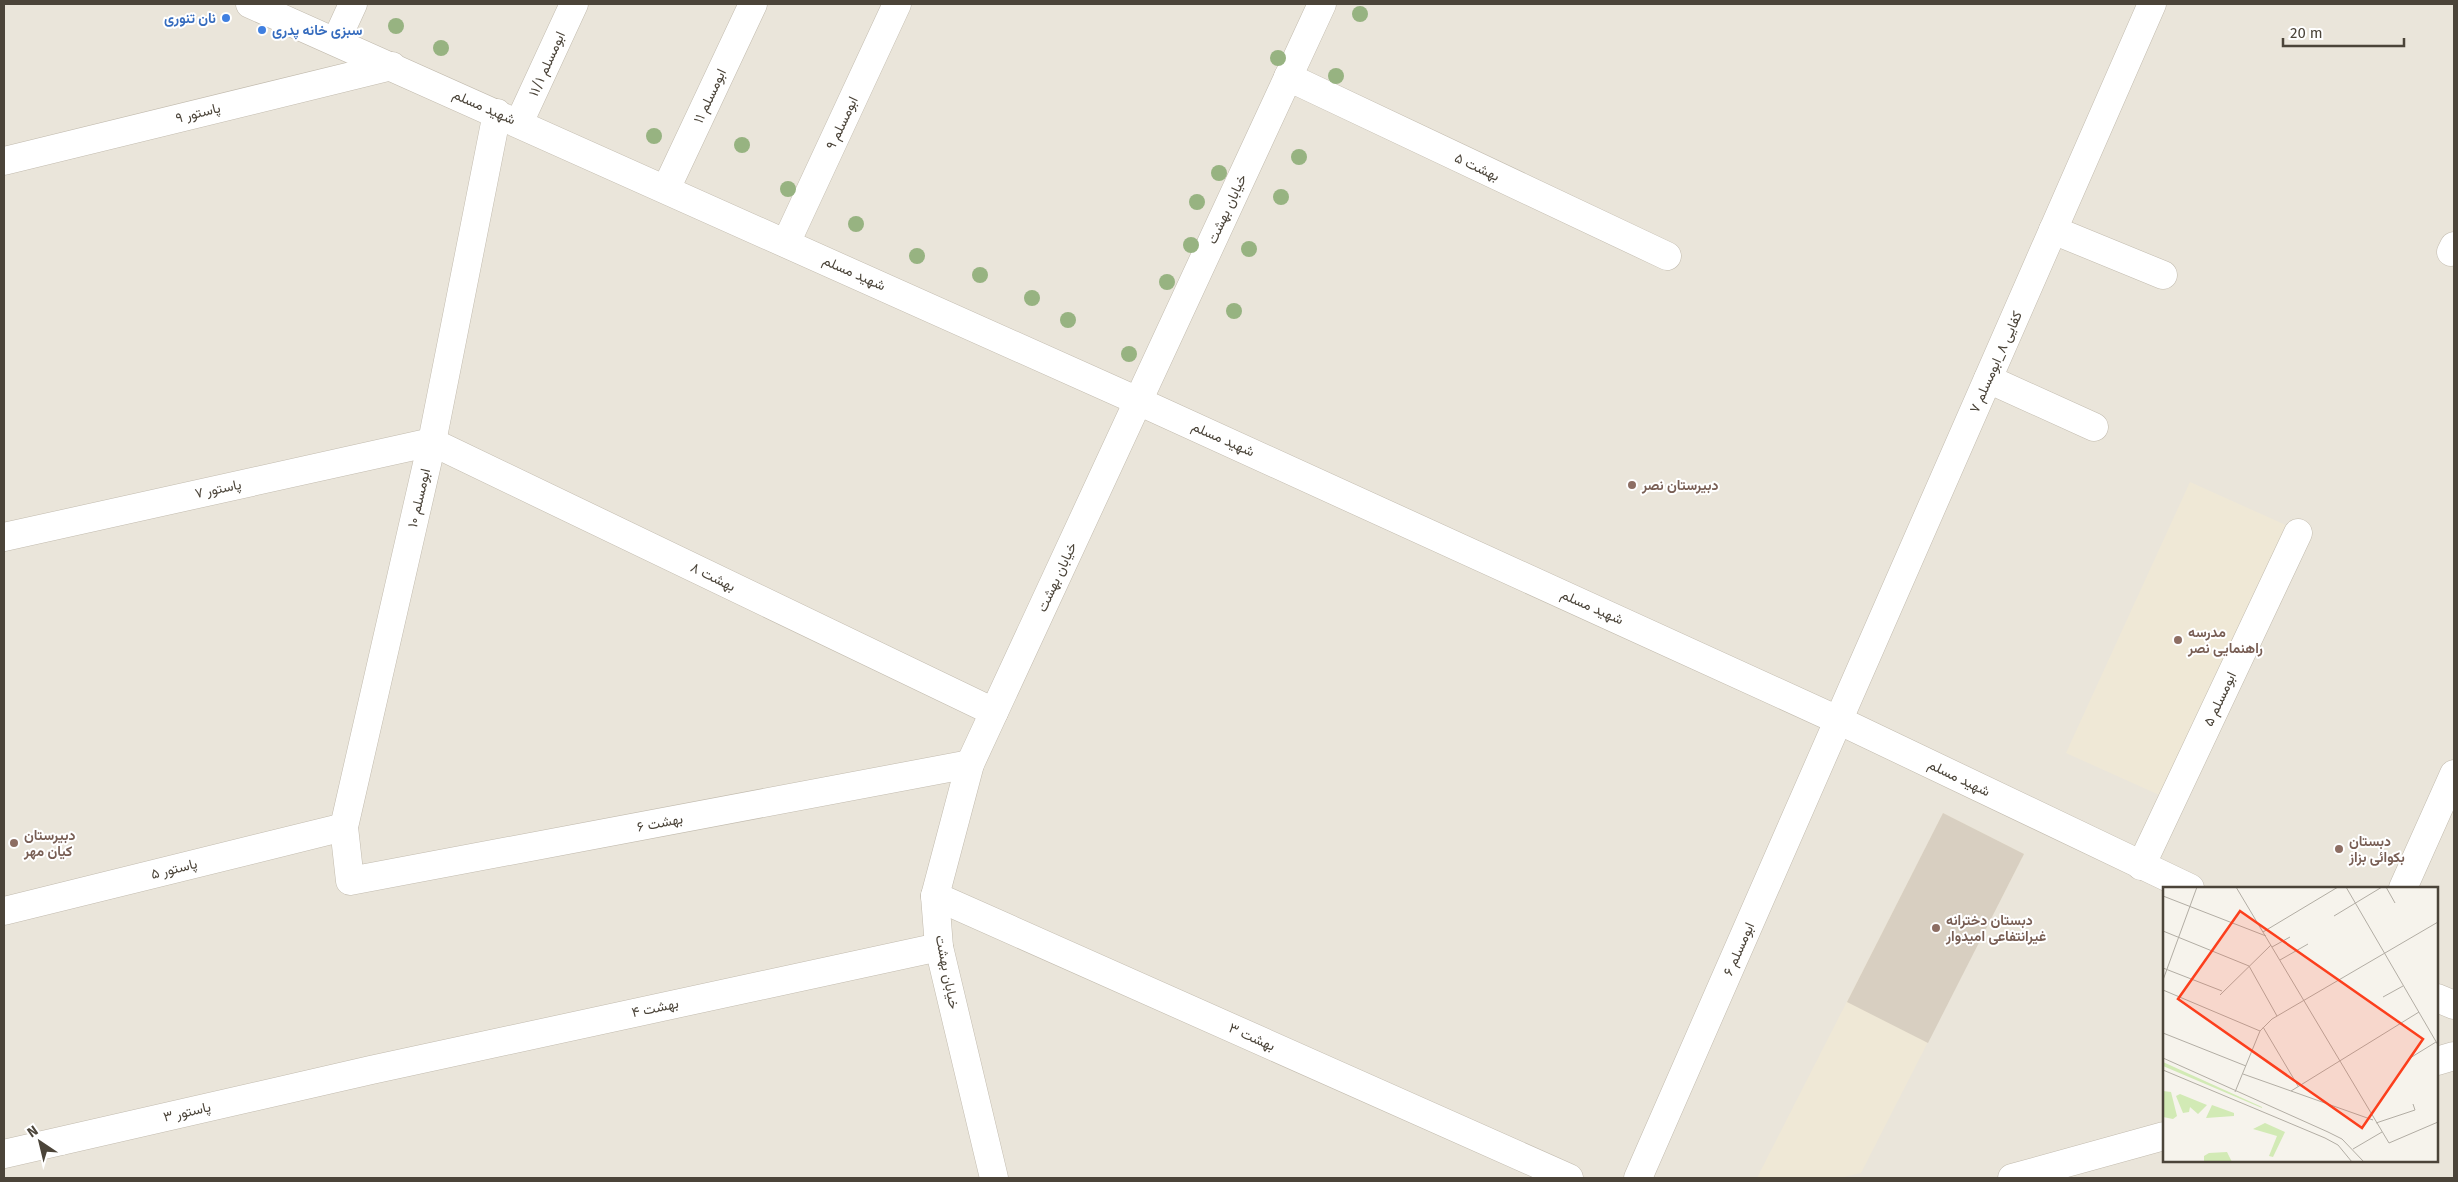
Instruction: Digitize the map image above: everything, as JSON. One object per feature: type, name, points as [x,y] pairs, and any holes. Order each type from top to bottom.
[{"type":"street","name":"شهید مسلم","points":[[250,4],[1138,401],[1840,720],[2188,887]]},
{"type":"street","points":[[336,41],[353,4]]},
{"type":"street","name":"ابومسلم ۱۱/۱","points":[[508,118],[574,4]]},
{"type":"street","name":"ابومسلم ۱۱","points":[[666,189],[754,4]]},
{"type":"street","name":"ابومسلم ۹","points":[[786,243],[897,4]]},
{"type":"street","name":"خیابان بهشت","points":[[994,1178],[939,947],[935,896],[970,764],[1322,4]]},
{"type":"street","name":"کفایی ۸_ابومسلم ۷","points":[[1840,720],[2152,4]]},
{"type":"street","name":"پاستور ۹","points":[[4,161],[392,66]]},
{"type":"street","name":"بهشت ۵","points":[[1288,78],[1666,256]]},
{"type":"street","name":"ابومسلم ۱۰","points":[[350,881],[344,827],[508,118]]},
{"type":"street","points":[[2053,230],[2162,276]]},
{"type":"street","points":[[1988,379],[2094,428]]},
{"type":"street","name":"پاستور ۷","points":[[4,537],[432,442]]},
{"type":"street","name":"بهشت ۸","points":[[432,442],[994,712]]},
{"type":"street","name":"ابومسلم ۵","points":[[2141,866],[2298,533]]},
{"type":"street","name":"ابومسلم ۶","points":[[1638,1178],[1840,720]]},
{"type":"street","name":"بهشت ۶","points":[[350,881],[970,764]]},
{"type":"street","points":[[2403,887],[2454,774]]},
{"type":"street","name":"پاستور ۵","points":[[4,911],[344,827]]},
{"type":"street","name":"بهشت ۳","points":[[935,896],[1569,1178]]},
{"type":"street","name":"بهشت ۴","points":[[371,1070],[939,947]]},
{"type":"street","points":[[2438,998],[2454,1005]]},
{"type":"street","points":[[2438,1061],[2454,1056]]},
{"type":"street","name":"پاستور ۳","points":[[4,1154],[371,1070]]},
{"type":"street","points":[[2012,1178],[2163,1136]]},
{"type":"shaded area","points":[[4,4],[2454,4],[2454,1178],[4,1178]]},
{"type":"shaded area","name":"مدرسه راهنمایی نصر","points":[[2190,482],[2290,527],[2166,798],[2066,753]]},
{"type":"shaded area","name":"دبستان دخترانه غیرانتفاعی امیدوار","points":[[1943,813],[2024,854],[1861,1173],[1839,1178],[1757,1178]]},
{"type":"building","points":[[1943,813],[2024,854],[1928,1043],[1847,1002]]},
{"type":"place","name":"نان تنوری","points":[[226,18]]},
{"type":"place","name":"سبزی خانه پدری","points":[[262,30]]},
{"type":"place","name":"دبیرستان نصر","points":[[1632,485]]},
{"type":"place","name":"مدرسه راهنمایی نصر","points":[[2178,640]]},
{"type":"place","name":"دبیرستان کیان مهر","points":[[14,843]]},
{"type":"place","name":"دبستان بکوائی بزاز","points":[[2339,849]]},
{"type":"place","name":"دبستان دخترانه غیرانتفاعی امیدوار","points":[[1936,928]]}]
